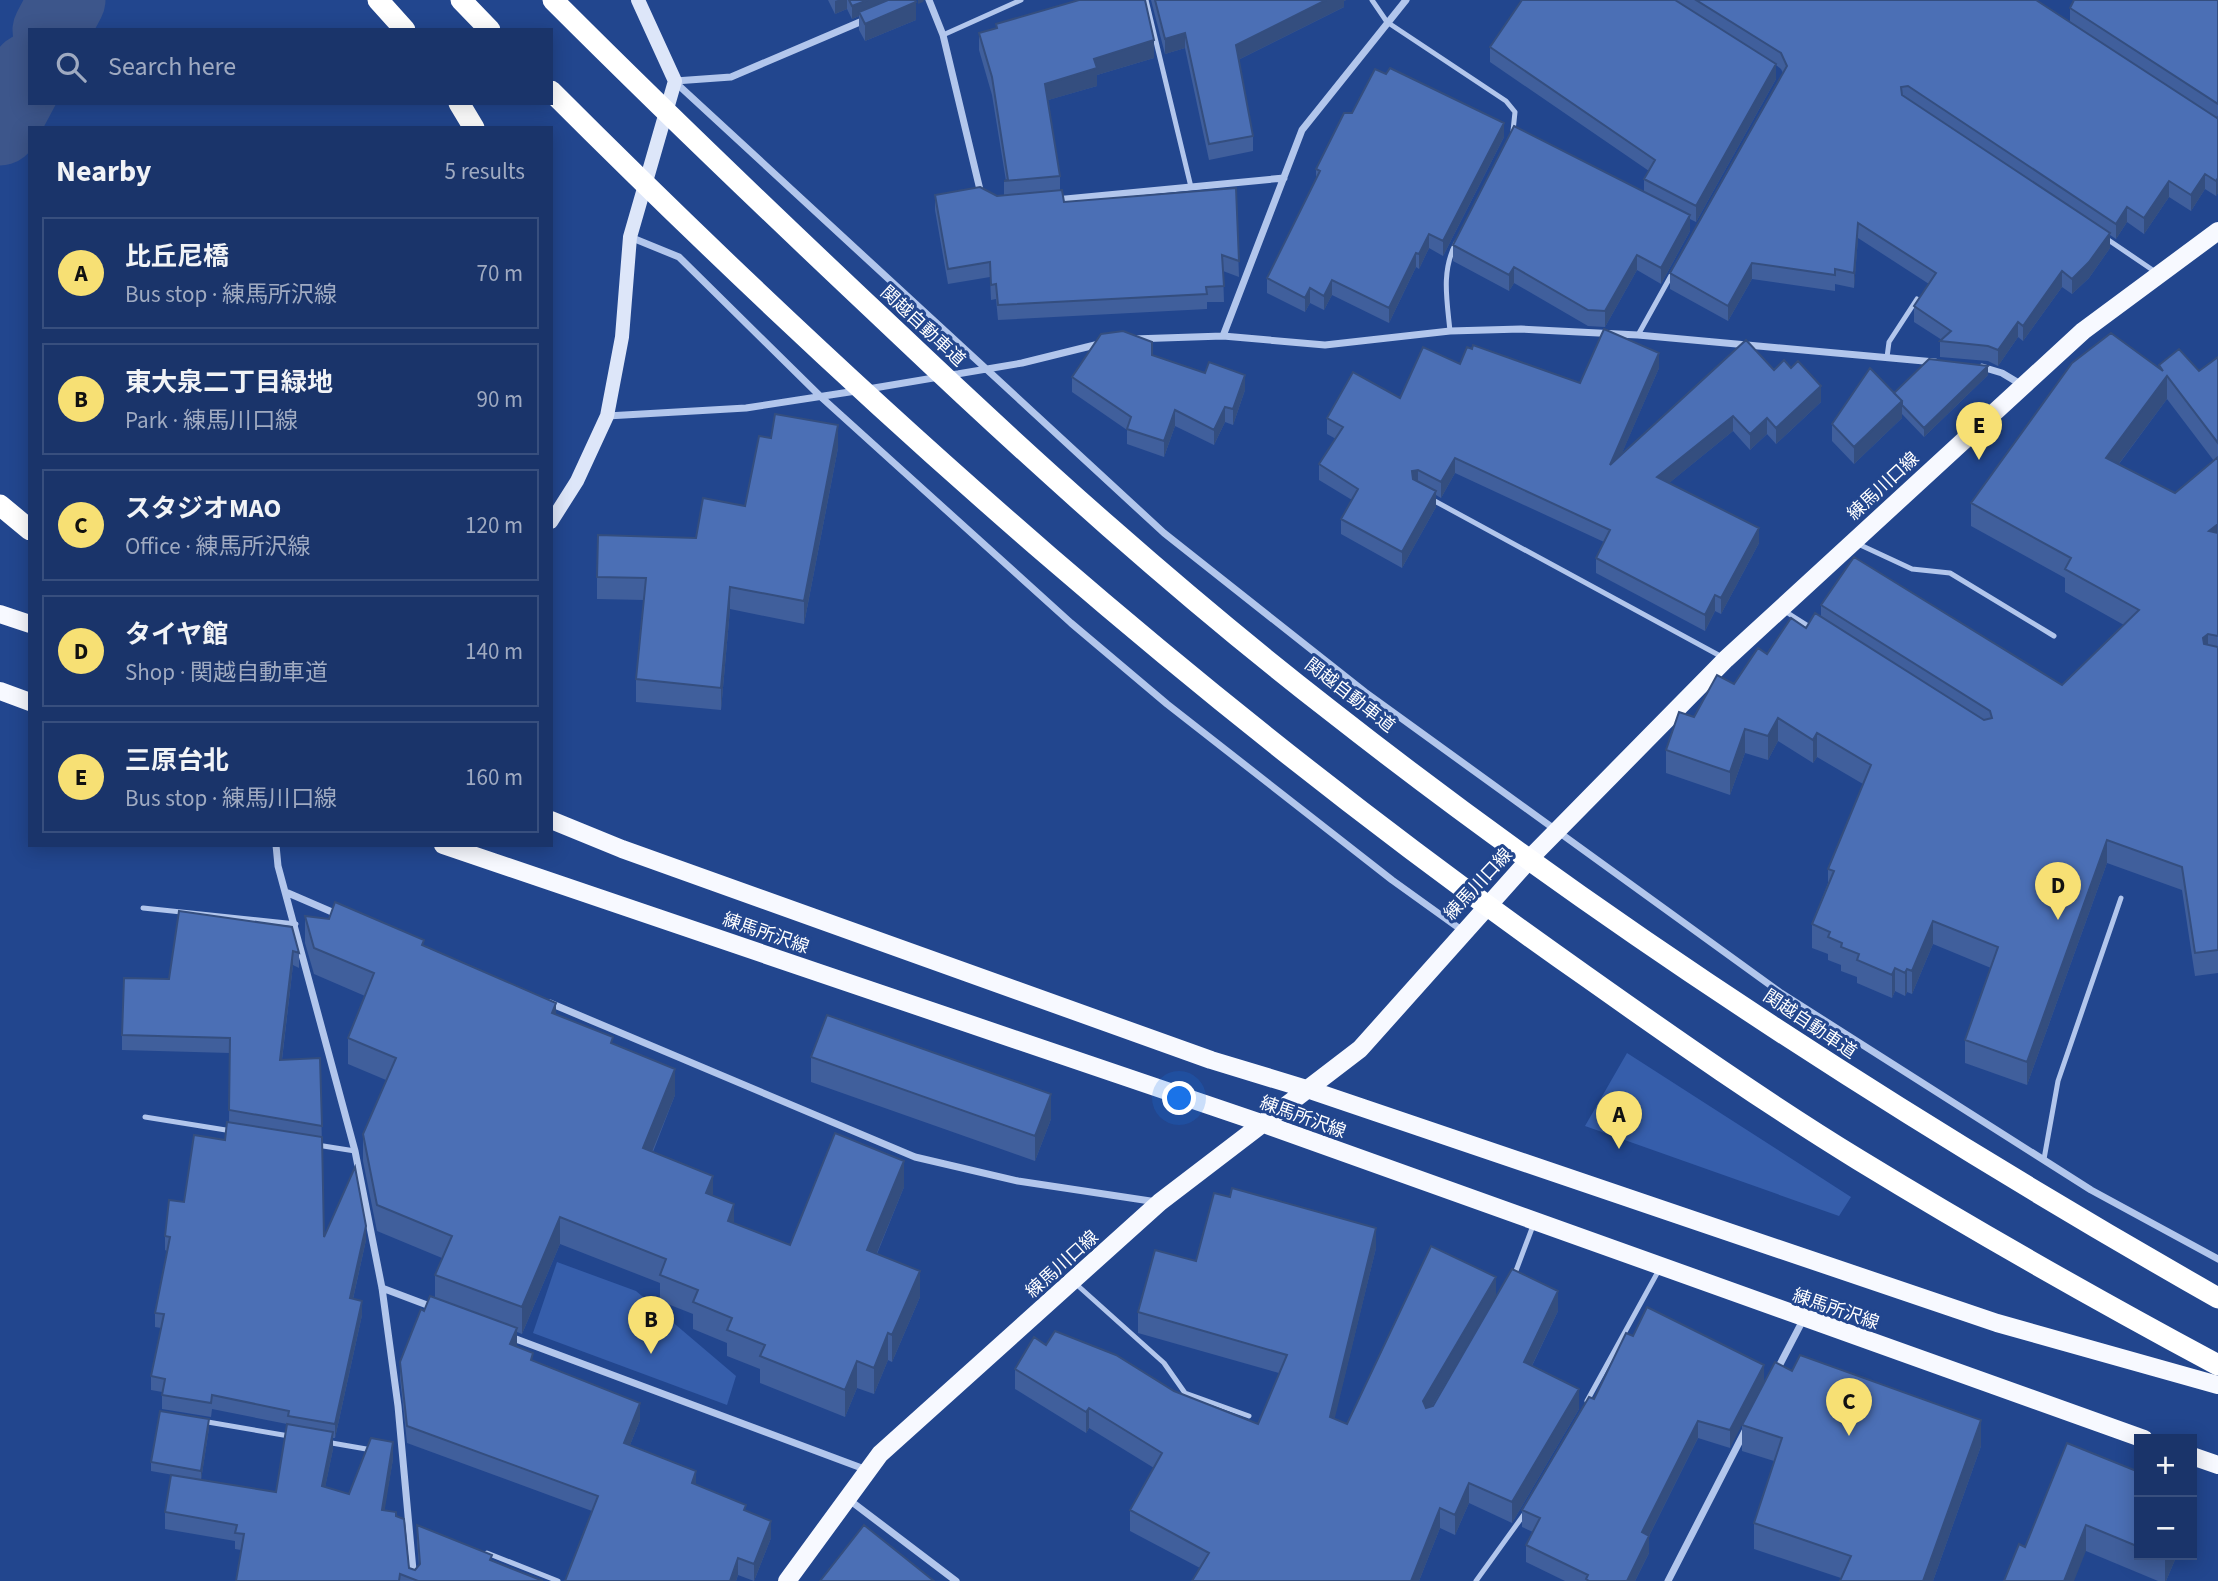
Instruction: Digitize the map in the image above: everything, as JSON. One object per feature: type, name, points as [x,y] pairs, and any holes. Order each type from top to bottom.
[{"type":"highway","points":[[378,0],[403,28]]},
{"type":"highway","points":[[461,0],[489,28]]},
{"type":"highway","name":"関越自動車道","points":[[553,0],[717,164],[1016,445],[1136,552],[1329,710],[1506,843],[1880,1098],[2218,1298]]},
{"type":"highway","points":[[553,93],[678,218],[959,480],[1091,595],[1277,748],[1467,892],[1669,1034],[1856,1159],[2218,1365]]},
{"type":"highway","points":[[460,105],[473,126]]},
{"type":"highway","points":[[0,505],[28,528]]},
{"type":"main road","name":"練馬川口線","points":[[787,1581],[880,1454],[1160,1202],[1310,1090],[1360,1049],[1463,931],[1556,831],[1726,659],[2083,331],[2218,232]]},
{"type":"main road","points":[[0,614],[28,623]]},
{"type":"main road","points":[[0,691],[28,701]]},
{"type":"main road","name":"練馬所沢線","points":[[553,821],[622,849],[1185,1051],[1310,1090],[1997,1323],[2218,1385]]},
{"type":"main road","name":"練馬所沢線","points":[[449,847],[1264,1124],[1803,1320],[2134,1436]]},
{"type":"main road","points":[[2197,1458],[2218,1465]]},
{"type":"street","points":[[638,0],[675,81],[1164,533],[1365,692],[1781,993],[2091,1190],[2218,1259]]},
{"type":"street","points":[[929,0],[943,35],[981,193],[986,201]]},
{"type":"street","points":[[1223,336],[1302,130],[1406,0]]},
{"type":"street","points":[[675,81],[732,77],[876,15]]},
{"type":"street","points":[[553,519],[577,481],[607,416],[622,337],[630,237],[675,81]]},
{"type":"street","points":[[1039,201],[1284,178]]},
{"type":"street","points":[[630,237],[679,257],[821,397],[1071,623],[1167,704],[1392,880],[1463,931]]},
{"type":"street","points":[[1122,340],[1223,336],[1325,345],[1450,331],[1521,330],[1638,335],[1939,362]]},
{"type":"street","points":[[607,416],[746,408],[821,397],[988,369],[1108,342]]},
{"type":"street","points":[[1976,366],[2002,373],[2023,385]]},
{"type":"street","points":[[276,847],[278,866],[288,893],[355,1151],[382,1288],[414,1581]]},
{"type":"street","points":[[288,893],[351,920]]},
{"type":"street","points":[[541,999],[915,1157],[1018,1181],[1160,1202]]},
{"type":"street","points":[[382,1288],[446,1312]]},
{"type":"street","points":[[1769,1384],[1803,1320]]},
{"type":"street","points":[[497,1331],[868,1471]]},
{"type":"street","points":[[1668,1581],[1750,1421]]},
{"type":"street","points":[[848,1499],[957,1581]]},
{"type":"lane","points":[[943,35],[1021,0]]},
{"type":"lane","points":[[1146,0],[1191,187]]},
{"type":"lane","points":[[1372,0],[1387,22],[1506,100],[1515,112],[1515,126],[1508,142]]},
{"type":"lane","points":[[1450,331],[1445,279],[1448,257],[1460,234]]},
{"type":"lane","points":[[2101,236],[2159,274]]},
{"type":"lane","points":[[1638,335],[1678,265]]},
{"type":"lane","points":[[1887,357],[1889,342],[1917,299]]},
{"type":"lane","points":[[1428,497],[1726,659]]},
{"type":"lane","points":[[1853,541],[1912,569],[1950,573],[2054,636]]},
{"type":"lane","points":[[1781,608],[1815,630]]},
{"type":"lane","points":[[2044,1159],[2058,1082],[2121,898]]},
{"type":"lane","points":[[143,908],[296,924]]},
{"type":"lane","points":[[145,1117],[237,1132]]},
{"type":"lane","points":[[303,1142],[355,1151]]},
{"type":"lane","points":[[1507,1287],[1534,1222]]},
{"type":"lane","points":[[1584,1408],[1660,1268]]},
{"type":"lane","points":[[1074,1282],[1164,1363],[1185,1393],[1249,1416]]},
{"type":"lane","points":[[193,1419],[298,1437]]},
{"type":"lane","points":[[324,1442],[376,1451]]},
{"type":"lane","points":[[390,1453],[402,1455]]},
{"type":"lane","points":[[1476,1581],[1501,1550],[1530,1506]]},
{"type":"lane","points":[[409,1523],[421,1528]]},
{"type":"lane","points":[[484,1552],[558,1581]]},
{"type":"shaded area","points":[[1627,1053],[1851,1197],[1839,1216],[1585,1126]]},
{"type":"shaded area","points":[[557,1262],[636,1291],[736,1376],[727,1405],[533,1333]]},
{"type":"building","points":[[849,0],[868,0],[852,6]]},
{"type":"building","points":[[888,0],[916,2],[865,24],[859,12]]},
{"type":"building","points":[[1079,0],[1145,0],[1154,40],[1094,59],[1097,68],[1045,84],[1060,176],[1004,181],[1008,180],[992,77],[979,33],[997,28],[996,24]]},
{"type":"building","points":[[1155,0],[1326,0],[1236,45],[1253,136],[1209,144],[1185,33],[1165,39]]},
{"type":"building","points":[[1522,0],[1675,0],[1776,64],[1696,206],[1644,179],[1655,160],[1490,47]]},
{"type":"building","points":[[1696,0],[2036,0],[2218,117],[2218,178],[2216,181],[2205,174],[2191,195],[2169,181],[2144,218],[2127,207],[2116,224],[1908,86],[1901,87],[1902,95],[2110,233],[2089,262],[2072,279],[2062,271],[2023,326],[2018,322],[1998,350],[1988,346],[1940,341],[1951,331],[1914,306],[1936,273],[1858,223],[1854,273],[1835,269],[1835,275],[1752,263],[1728,306],[1670,273],[1787,66],[1781,53]]},
{"type":"building","points":[[2074,0],[2218,0],[2218,104],[2070,8]]},
{"type":"building","points":[[1390,68],[1504,123],[1443,241],[1429,234],[1419,254],[1416,253],[1389,308],[1332,280],[1324,296],[1310,288],[1305,298],[1267,278],[1320,171],[1316,169],[1344,113],[1352,113],[1375,69],[1386,74]]},
{"type":"building","points":[[1514,126],[1690,215],[1661,268],[1637,255],[1605,311],[1588,310],[1514,267],[1509,275],[1453,245]]},
{"type":"building","points":[[980,187],[997,196],[1062,190],[1064,202],[1236,188],[1239,261],[1222,255],[1224,286],[1206,287],[1207,294],[998,305],[996,284],[991,285],[990,262],[948,269],[935,195]]},
{"type":"building","points":[[1604,329],[1659,353],[1610,465],[1746,340],[1774,370],[1784,360],[1791,368],[1798,361],[1821,386],[1776,428],[1767,418],[1750,434],[1733,416],[1657,477],[1759,528],[1721,598],[1715,595],[1705,615],[1596,558],[1610,530],[1455,458],[1441,482],[1418,470],[1412,471],[1413,479],[1436,491],[1402,552],[1341,519],[1358,489],[1319,464],[1343,427],[1327,418],[1353,372],[1400,398],[1423,347],[1460,364],[1467,347],[1472,349],[1473,345],[1580,383]]},
{"type":"building","points":[[1123,331],[1152,342],[1152,355],[1205,373],[1209,362],[1245,375],[1233,409],[1225,407],[1214,430],[1175,410],[1164,441],[1127,429],[1131,417],[1072,377],[1101,334]]},
{"type":"building","points":[[2111,333],[2163,371],[2159,365],[2179,349],[2199,371],[2218,357],[2218,443],[2167,376],[2106,458],[2175,493],[2218,457],[2218,524],[2209,531],[2218,533],[2218,636],[2208,634],[2203,638],[2204,644],[2218,647],[2218,950],[2195,953],[2182,867],[2107,840],[2027,1062],[1965,1040],[1998,947],[1933,921],[1912,971],[1907,969],[1905,973],[1895,968],[1892,975],[1857,960],[1859,954],[1841,947],[1842,943],[1828,937],[1830,932],[1812,924],[1834,871],[1828,869],[1871,765],[1817,733],[1813,740],[1778,718],[1768,736],[1745,729],[1730,772],[1666,750],[1679,712],[1694,717],[1717,675],[1734,684],[1758,648],[1767,654],[1791,618],[1806,628],[1815,613],[1984,720],[1992,718],[1990,711],[1821,605],[1854,557],[2062,685],[2139,610],[2065,569],[2071,558],[1971,503],[2072,363]]},
{"type":"building","points":[[1929,359],[1988,366],[1924,428],[1894,393]]},
{"type":"building","points":[[1870,368],[1902,401],[1854,447],[1832,424]]},
{"type":"building","points":[[775,414],[838,425],[804,601],[730,587],[721,688],[636,679],[646,578],[597,577],[598,535],[696,538],[703,498],[745,506],[759,436],[771,438]]},
{"type":"building","points":[[335,902],[424,940],[422,945],[556,1003],[552,1013],[613,1037],[611,1043],[675,1069],[643,1148],[713,1176],[706,1193],[734,1204],[728,1221],[790,1245],[835,1133],[904,1161],[867,1250],[920,1271],[892,1335],[888,1333],[874,1368],[857,1361],[845,1390],[760,1356],[765,1345],[727,1330],[732,1318],[693,1302],[698,1290],[660,1275],[666,1259],[560,1217],[522,1307],[435,1275],[452,1236],[377,1205],[363,1134],[396,1058],[348,1038],[374,973],[314,948],[305,916],[329,919]]},
{"type":"building","points":[[179,911],[292,927],[299,953],[293,951],[280,1060],[320,1058],[322,1126],[229,1110],[230,1038],[122,1035],[124,978],[169,979]]},
{"type":"building","points":[[827,1015],[1051,1094],[1035,1136],[811,1057]]},
{"type":"building","points":[[227,1122],[322,1137],[324,1237],[355,1167],[366,1226],[350,1298],[362,1301],[335,1424],[288,1416],[289,1411],[212,1395],[211,1403],[162,1395],[165,1379],[151,1376],[164,1314],[155,1313],[170,1237],[165,1236],[169,1200],[184,1202],[194,1135],[225,1140]]},
{"type":"building","points":[[1232,1188],[1376,1228],[1330,1417],[1347,1424],[1431,1246],[1496,1277],[1423,1401],[1426,1408],[1433,1406],[1512,1269],[1558,1291],[1524,1362],[1579,1389],[1512,1502],[1469,1483],[1455,1515],[1440,1508],[1411,1581],[1192,1581],[1209,1553],[1130,1510],[1162,1453],[1089,1408],[1086,1412],[1015,1369],[1034,1337],[1046,1345],[1055,1331],[1116,1355],[1174,1391],[1258,1424],[1287,1355],[1138,1312],[1155,1250],[1196,1261],[1214,1193],[1230,1197]]},
{"type":"building","points":[[430,1296],[517,1328],[510,1344],[533,1353],[531,1360],[640,1403],[624,1443],[696,1471],[692,1483],[746,1505],[744,1510],[771,1521],[754,1564],[738,1558],[730,1581],[565,1581],[598,1496],[407,1426],[400,1362],[421,1309],[424,1311]]},
{"type":"building","points":[[1647,1307],[1764,1365],[1730,1430],[1698,1421],[1642,1532],[1649,1536],[1627,1581],[1589,1581],[1586,1579],[1588,1575],[1526,1545],[1540,1518],[1522,1510],[1589,1397],[1594,1399],[1626,1333],[1633,1336]]},
{"type":"building","points":[[1800,1355],[1981,1420],[1923,1581],[1840,1581],[1851,1556],[1754,1523],[1782,1438],[1742,1425],[1775,1362],[1792,1371]]},
{"type":"building","points":[[160,1411],[209,1419],[201,1471],[151,1462]]},
{"type":"building","points":[[287,1424],[333,1432],[322,1486],[349,1494],[371,1438],[393,1442],[382,1510],[396,1512],[396,1516],[404,1519],[409,1568],[415,1570],[420,1564],[417,1525],[492,1555],[490,1560],[543,1581],[418,1581],[400,1574],[399,1581],[236,1581],[244,1534],[235,1533],[237,1525],[165,1512],[171,1475],[276,1492]]},
{"type":"building","points":[[2067,1443],[2134,1470],[2134,1545],[2086,1525],[2064,1581],[2004,1581],[2019,1544],[2025,1547]]},
{"type":"building","points":[[864,1525],[934,1581],[820,1581]]},
{"type":"waterway","points":[[52,28],[67,0]]},
{"type":"waterway","points":[[0,127],[28,75]]},
{"type":"place","name":"三原台北","points":[[1979,460]]},
{"type":"place","name":"タイヤ館","points":[[2058,920]]},
{"type":"place","name":"比丘尼橋","points":[[1619,1149]]},
{"type":"place","name":"東大泉二丁目緑地","points":[[651,1354]]},
{"type":"place","name":"スタジオMAO","points":[[1849,1436]]}]
